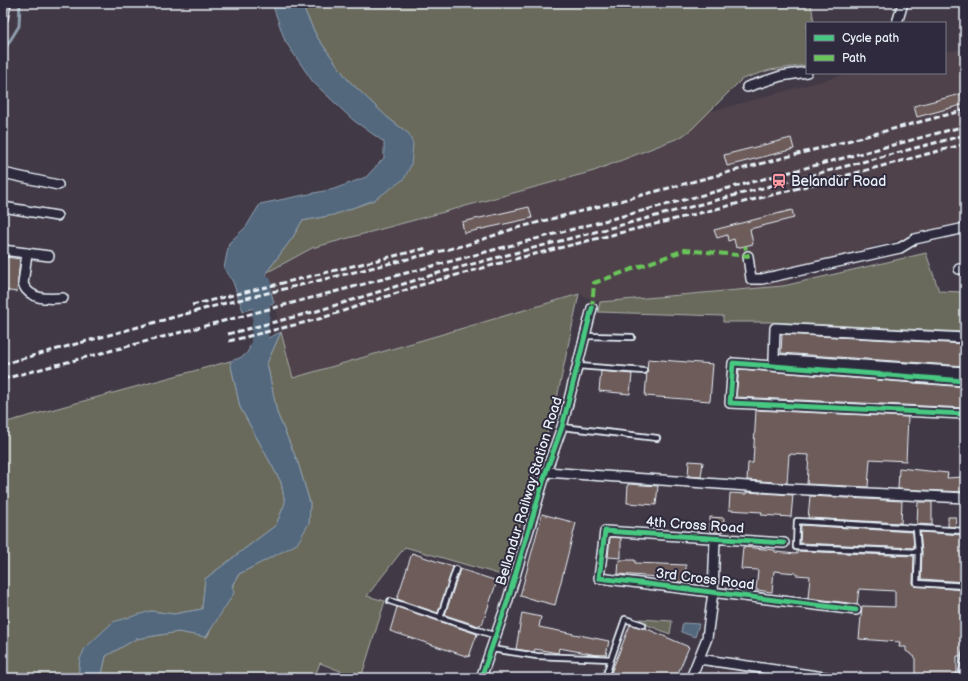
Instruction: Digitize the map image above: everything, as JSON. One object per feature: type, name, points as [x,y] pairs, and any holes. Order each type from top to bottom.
[{"type":"street","points":[[3,18],[6,3]]},
{"type":"street","points":[[897,22],[903,3]]},
{"type":"street","points":[[747,87],[781,76],[806,72]]},
{"type":"street","points":[[3,173],[58,184]]},
{"type":"street","points":[[3,207],[57,216]]},
{"type":"street","points":[[748,256],[751,279],[762,279],[900,248],[915,239],[965,228]]},
{"type":"street","points":[[3,250],[49,256]]},
{"type":"street","points":[[27,253],[23,284],[25,287],[34,296],[63,298]]},
{"type":"street","name":"Bellandur Railway Station Road","points":[[481,678],[492,649],[546,472],[562,426],[592,308]]},
{"type":"street","points":[[965,338],[775,328],[774,359],[965,372]]},
{"type":"street","points":[[965,381],[733,362],[730,403],[965,414]]},
{"type":"street","points":[[546,472],[790,490],[965,498]]},
{"type":"street","name":"4th Cross Road","points":[[605,531],[784,543]]},
{"type":"street","name":"3rd Cross Road","points":[[605,531],[599,578],[856,610]]},
{"type":"street","points":[[691,678],[707,638],[713,592],[715,539]]},
{"type":"street","points":[[698,659],[831,678]]},
{"type":"lane","points":[[586,336],[632,337]]},
{"type":"lane","points":[[578,366],[644,371]]},
{"type":"lane","points":[[562,426],[657,438]]},
{"type":"lane","points":[[918,552],[796,547],[797,522],[965,531]]},
{"type":"lane","points":[[916,528],[918,552],[917,583],[965,586]]},
{"type":"lane","points":[[440,618],[456,569]]},
{"type":"lane","points":[[390,601],[496,636]]},
{"type":"lane","points":[[605,678],[625,618],[643,625]]},
{"type":"lane","points":[[492,649],[537,656],[611,659]]},
{"type":"lane","points":[[961,678],[965,656]]},
{"type":"shaded area","points":[[965,49],[965,221],[810,264],[783,286],[600,302],[579,294],[293,378],[266,273],[312,248],[594,171],[681,137],[692,129],[709,112],[847,74],[946,74],[946,52]]},
{"type":"green space","points":[[301,3],[811,3],[814,22],[806,22],[806,65],[770,70],[742,79],[692,129],[681,137],[594,171],[312,248],[266,273],[293,237],[302,221],[333,215],[374,200],[409,134],[387,117],[348,80],[317,37]]},
{"type":"green space","points":[[926,253],[939,291],[962,292],[965,300],[965,332],[769,322],[723,322],[723,316],[598,312],[600,302],[783,286]]},
{"type":"green space","points":[[579,294],[556,403],[505,576],[405,547],[367,596],[385,601],[361,678],[320,663],[314,678],[101,678],[106,656],[136,639],[178,632],[207,637],[239,574],[296,544],[309,523],[310,503],[298,463],[277,413],[267,363],[281,332],[293,378]]},
{"type":"green space","points":[[230,361],[240,407],[281,482],[285,503],[276,525],[205,579],[202,609],[174,614],[151,611],[80,659],[78,678],[3,678],[3,423]]},
{"type":"green space","points":[[640,619],[672,621],[670,634],[640,622]]},
{"type":"water","points":[[272,3],[301,3],[317,37],[348,80],[387,117],[409,134],[413,144],[411,165],[404,179],[374,200],[333,215],[302,221],[293,237],[266,273],[274,303],[243,311],[233,282],[224,268],[229,243],[246,227],[260,204],[334,189],[366,177],[384,158],[384,142],[353,120],[313,82],[285,41]]},
{"type":"water","points":[[281,332],[267,363],[277,413],[298,463],[310,503],[309,523],[297,544],[239,574],[232,585],[234,593],[206,637],[178,632],[136,639],[106,656],[101,678],[78,678],[80,659],[85,648],[113,622],[151,611],[174,614],[202,609],[205,579],[276,525],[285,503],[281,482],[240,407],[230,361],[245,355],[250,346]]},
{"type":"water","points":[[683,623],[699,624],[695,637],[681,632]]},
{"type":"building","points":[[965,93],[965,104],[917,117],[914,106]]},
{"type":"building","points":[[791,138],[794,149],[727,166],[724,155]]},
{"type":"building","points":[[529,207],[532,218],[464,233],[462,222]]},
{"type":"building","points":[[792,210],[794,218],[750,229],[753,244],[736,248],[734,239],[728,241],[727,235],[717,238],[714,230]]},
{"type":"building","points":[[6,257],[20,259],[17,292],[3,290]]},
{"type":"building","points":[[782,334],[965,344],[965,366],[781,353]]},
{"type":"building","points":[[648,359],[713,364],[710,401],[645,396]]},
{"type":"building","points":[[739,369],[965,387],[965,408],[736,397]]},
{"type":"building","points":[[601,371],[632,374],[630,394],[599,391]]},
{"type":"building","points":[[756,410],[908,417],[906,461],[870,459],[868,487],[807,484],[809,455],[789,454],[787,483],[747,480],[748,463],[753,463]]},
{"type":"building","points":[[689,461],[703,462],[701,477],[688,476]]},
{"type":"building","points":[[899,468],[948,473],[947,478],[963,477],[964,492],[898,489]]},
{"type":"building","points":[[628,484],[658,486],[656,505],[627,503]]},
{"type":"building","points":[[746,492],[793,495],[791,517],[761,515],[762,512],[729,510],[730,493],[746,494]]},
{"type":"building","points":[[810,496],[902,501],[901,523],[808,518]]},
{"type":"building","points":[[918,502],[932,502],[932,525],[917,524]]},
{"type":"building","points":[[542,514],[576,523],[555,605],[520,596]]},
{"type":"building","points":[[710,517],[724,518],[723,532],[710,532]]},
{"type":"building","points":[[948,517],[956,517],[955,527],[948,526]]},
{"type":"building","points":[[801,525],[913,532],[914,548],[800,543]]},
{"type":"building","points":[[920,532],[963,535],[962,565],[965,565],[965,582],[921,579],[922,552]]},
{"type":"building","points":[[610,537],[621,538],[621,558],[608,557]]},
{"type":"building","points":[[743,547],[797,554],[797,551],[914,556],[913,583],[915,586],[965,590],[965,636],[961,656],[957,656],[956,678],[915,678],[915,657],[906,651],[906,647],[899,647],[900,642],[859,639],[862,606],[895,607],[895,591],[859,589],[857,604],[808,598],[810,576],[774,571],[772,592],[756,590],[758,570],[741,569]]},
{"type":"building","points":[[412,553],[453,567],[438,613],[397,599]]},
{"type":"building","points":[[619,560],[635,560],[635,563],[686,565],[686,583],[672,581],[672,578],[618,574]]},
{"type":"building","points":[[460,569],[497,581],[482,625],[480,624],[479,626],[445,615]]},
{"type":"building","points":[[397,607],[477,634],[469,657],[390,631]]},
{"type":"building","points":[[522,613],[541,617],[539,627],[609,641],[606,655],[597,655],[559,648],[558,653],[535,649],[534,652],[516,649]]},
{"type":"building","points":[[630,625],[645,628],[689,647],[676,678],[609,678]]},
{"type":"waterway","points":[[3,52],[19,26],[20,3]]},
{"type":"waterway","points":[[258,365],[263,283]]},
{"type":"railway","points":[[3,364],[222,304],[466,245],[513,229],[965,110]]},
{"type":"railway","points":[[3,379],[965,126]]},
{"type":"railway","points":[[228,334],[317,311],[442,272],[965,135]]},
{"type":"railway","points":[[229,341],[319,319],[424,284],[519,258],[784,192],[965,144]]},
{"type":"railway","points":[[192,305],[427,248]]},
{"type":"marked path","points":[[592,308],[594,283],[685,250],[748,256],[745,246]]},
{"type":"cycle path","points":[[481,678],[507,603],[546,472],[562,427],[592,308]]},
{"type":"cycle path","points":[[965,381],[733,363],[730,403],[965,414]]},
{"type":"cycle path","points":[[784,543],[605,531],[599,578],[856,610]]},
{"type":"place","name":"Belandur Road","points":[[779,181]]}]
